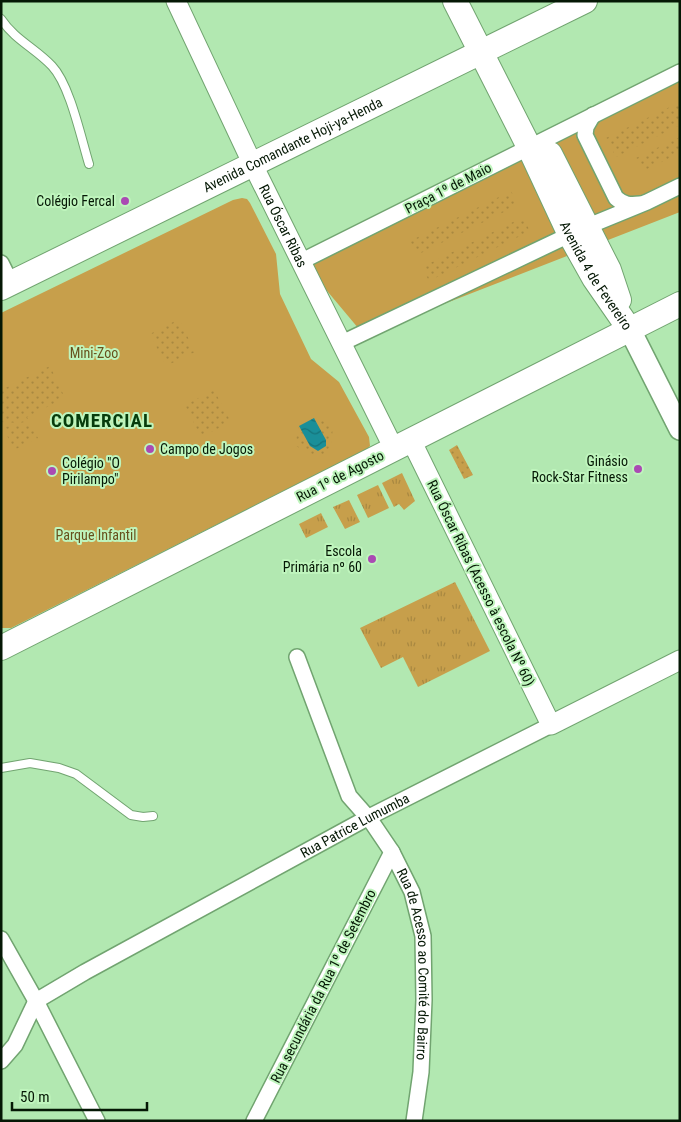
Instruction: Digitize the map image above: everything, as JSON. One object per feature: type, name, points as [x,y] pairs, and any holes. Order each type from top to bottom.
[{"type":"main road","name":"Avenida 4 de Fevereiro","points":[[455,1],[488,49],[536,144],[578,231],[594,278],[630,330]]},
{"type":"main road","name":"Avenida 4 de Fevereiro","points":[[473,1],[488,49]]},
{"type":"main road","name":"Avenida Comandante Hoji-ya-Henda","points":[[5,278],[253,165],[585,1]]},
{"type":"main road","name":"Rua 1º de Agosto","points":[[1,648],[680,304]]},
{"type":"main road","points":[[630,330],[680,429]]},
{"type":"street","name":"Rua Óscar Ribas","points":[[176,1],[253,165],[342,343],[402,444]]},
{"type":"street","name":"Praça 1º de Maio","points":[[302,261],[680,72]]},
{"type":"street","points":[[593,115],[586,127],[585,135],[616,198],[622,203],[630,205],[647,202]]},
{"type":"street","points":[[342,343],[578,231],[680,186]]},
{"type":"street","name":"Rua Óscar Ribas (Acesso à escola Nº 60)","points":[[402,444],[551,725]]},
{"type":"street","name":"Rua de Acesso ao Comité do Bairro","points":[[297,657],[349,796],[369,817],[392,852],[412,892],[424,936],[421,1072],[414,1121]]},
{"type":"street","name":"Rua Patrice Lumumba","points":[[36,1001],[85,972],[369,817],[680,660]]},
{"type":"street","name":"Rua secundária da Rua 1º de Setembro","points":[[254,1121],[392,852]]},
{"type":"street","points":[[1,939],[36,1001],[98,1121]]},
{"type":"street","points":[[1,1061],[15,1045],[36,1001]]},
{"type":"lane","points":[[1,19],[9,31],[53,67],[64,82],[89,164]]},
{"type":"lane","points":[[1,768],[30,763],[59,768],[76,774],[131,815],[154,816]]},
{"type":"green space","points":[[680,63],[680,212],[364,335],[302,261]]},
{"type":"green space","points":[[680,102],[680,125],[616,157],[606,138]]},
{"type":"green space","points":[[680,137],[680,153],[643,171],[636,158]]},
{"type":"green space","points":[[511,191],[518,205],[417,255],[410,241]]},
{"type":"green space","points":[[247,199],[250,203],[276,254],[280,294],[311,359],[339,382],[369,437],[370,446],[11,628],[2,628],[1,313],[233,200]]},
{"type":"green space","points":[[523,217],[530,231],[429,281],[422,267]]},
{"type":"green space","points":[[179,319],[195,352],[166,366],[150,334]]},
{"type":"green space","points":[[50,366],[65,398],[27,417],[29,421],[20,423],[1,422],[1,390]]},
{"type":"green space","points":[[214,390],[231,422],[201,437],[185,405]]},
{"type":"green space","points":[[314,418],[323,421],[333,428],[331,443],[326,455],[312,455],[296,446],[299,426],[313,449],[322,449],[326,446],[326,440]]},
{"type":"green space","points":[[31,424],[38,438],[14,450],[3,427]]},
{"type":"green space","points":[[457,445],[473,475],[464,479],[449,450]]},
{"type":"green space","points":[[402,473],[415,501],[404,510],[399,504],[394,507],[382,483]]},
{"type":"green space","points":[[378,485],[389,508],[368,518],[357,495]]},
{"type":"green space","points":[[349,500],[360,522],[345,529],[333,507]]},
{"type":"green space","points":[[321,513],[328,527],[306,538],[299,524]]},
{"type":"green space","points":[[455,582],[490,651],[418,687],[403,657],[381,668],[360,628]]},
{"type":"water","points":[[314,418],[326,440],[326,446],[318,451],[310,446],[299,426]]},
{"type":"place","name":"Colégio Fercal","points":[[125,201]]},
{"type":"place","name":"Campo de Jogos","points":[[150,449]]},
{"type":"place","name":"Ginásio Rock-Star Fitness","points":[[638,469]]},
{"type":"place","name":"Colégio \"O Pirilampo\"","points":[[52,471]]},
{"type":"place","name":"Escola Primária nº 60","points":[[372,559]]},
{"type":"district","name":"COMERCIAL","points":[[102,420]]},
{"type":"park label","name":"Mini-Zoo","points":[[94,353]]},
{"type":"park label","name":"Parque Infantil","points":[[96,535]]}]
